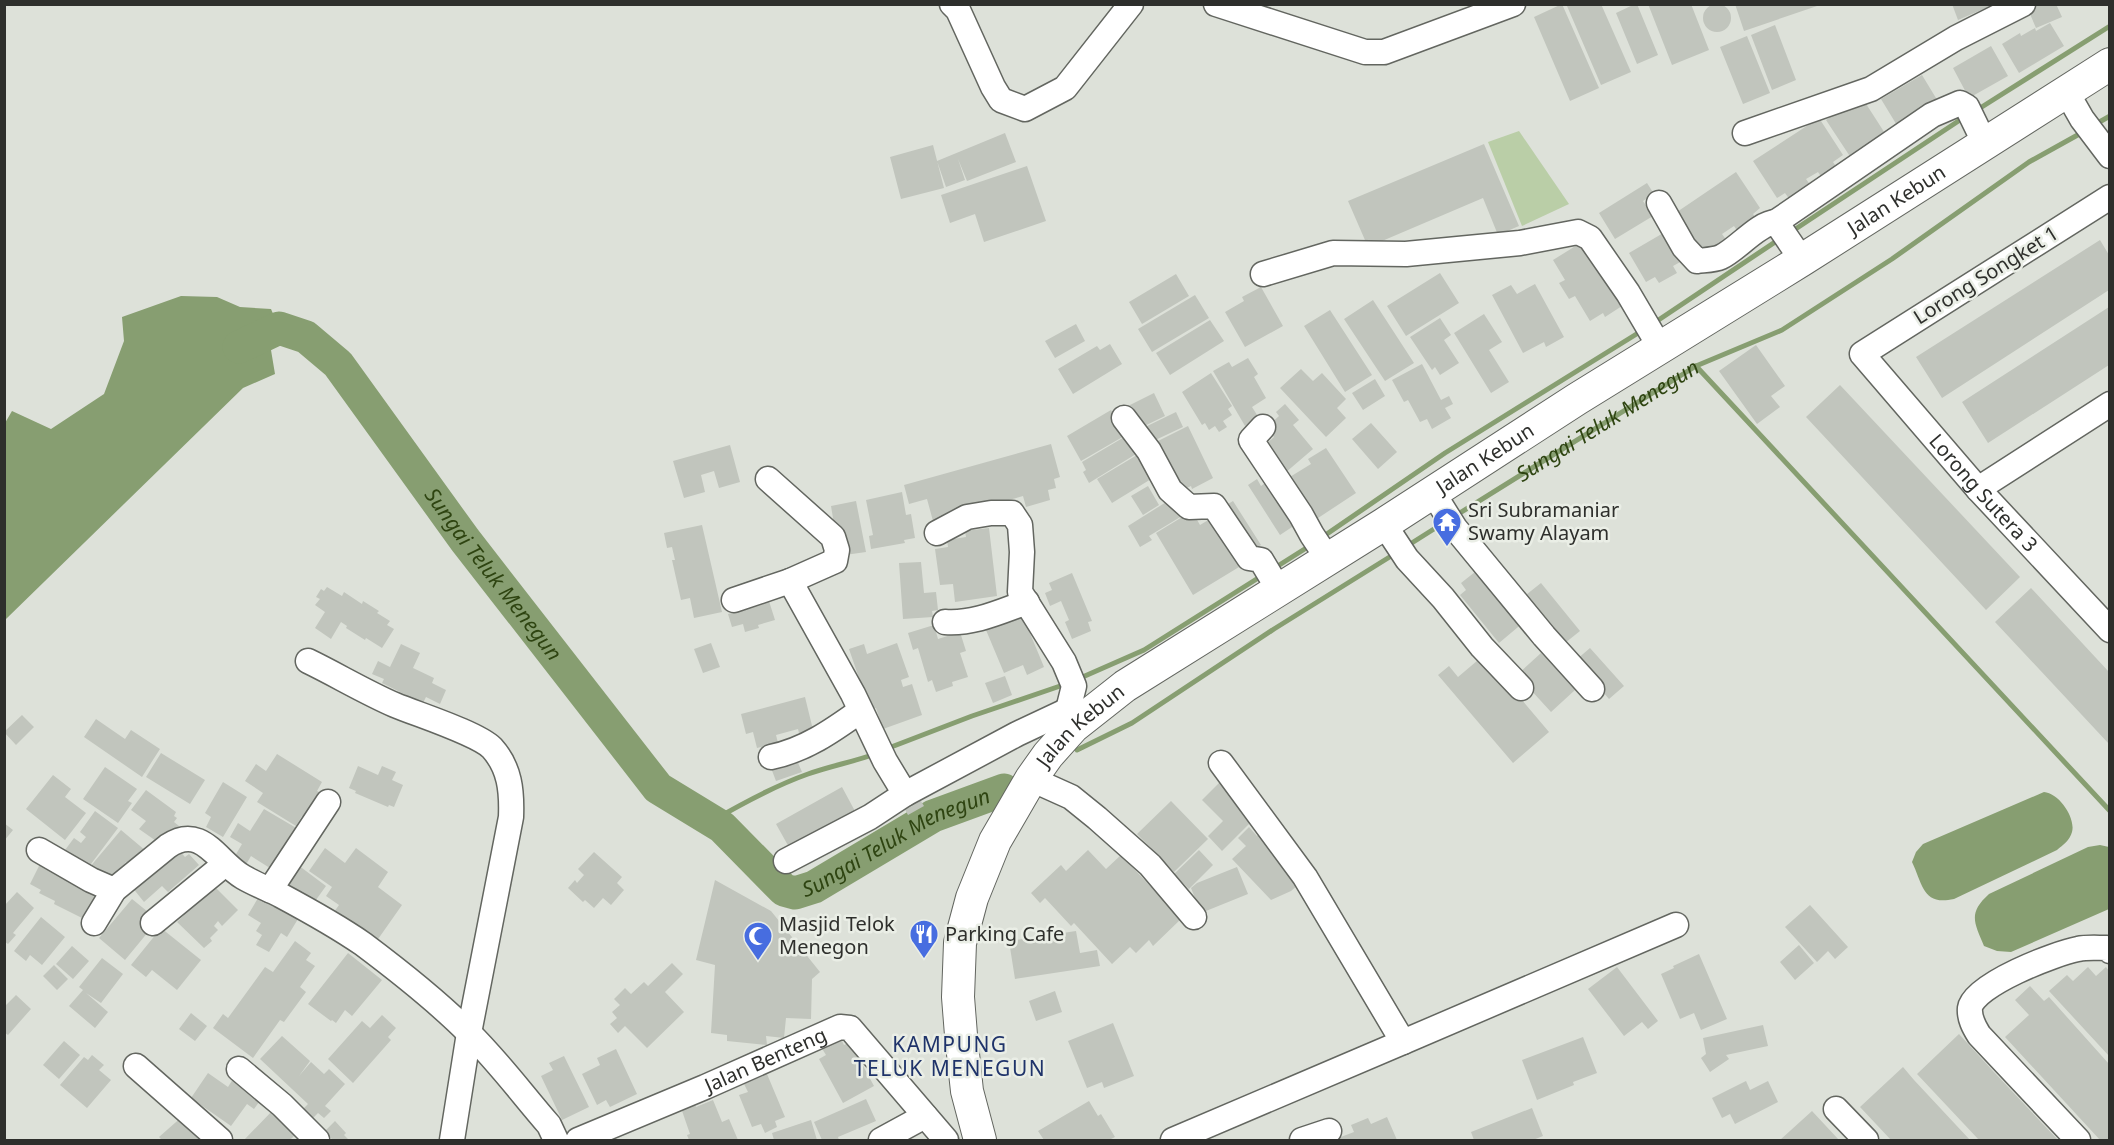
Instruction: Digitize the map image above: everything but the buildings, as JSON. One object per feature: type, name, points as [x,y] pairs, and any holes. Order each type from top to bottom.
[{"type":"main road","name":"Jalan Kebun","points":[[980,1140],[967,1091],[961,1035],[958,997],[960,943],[972,898],[995,841],[1031,779],[1071,718],[1125,686],[1272,578],[1320,547],[1396,544],[1445,513],[1651,332],[1787,238],[1975,123],[2067,91],[2109,64]]},
{"type":"street","points":[[952,4],[958,10],[1001,100],[1025,109],[1065,88],[1131,4]]},
{"type":"street","points":[[1216,4],[1365,52],[1384,52],[1513,4]]},
{"type":"street","points":[[1745,133],[1871,90],[1956,38],[2022,4]]},
{"type":"street","points":[[2067,91],[2082,119],[2103,149]]},
{"type":"street","points":[[1659,203],[1684,247],[1697,261],[1719,258],[1747,240],[1767,223],[1787,238],[1932,115],[1960,104],[1975,123]]},
{"type":"street","name":"Lorong Songket 1","points":[[1862,354],[2109,196]]},
{"type":"street","points":[[1263,274],[1333,253],[1406,255],[1520,243],[1578,232],[1590,238],[1651,332]]},
{"type":"street","name":"Lorong Sutera 3","points":[[1862,354],[1978,489],[2109,630]]},
{"type":"street","points":[[1978,489],[2109,404]]},
{"type":"street","points":[[1124,418],[1149,450],[1170,490],[1189,507],[1214,506],[1249,558],[1261,560],[1272,578]]},
{"type":"street","points":[[1263,427],[1251,440],[1301,514],[1320,547]]},
{"type":"street","points":[[734,600],[790,581],[835,561],[837,550],[833,537],[768,479]]},
{"type":"street","points":[[786,861],[870,817],[905,794],[1017,734],[1071,718],[1072,681],[1064,662],[1020,592],[1022,552],[1020,525],[1012,513],[991,513],[968,517],[937,533]]},
{"type":"street","points":[[1445,513],[1544,636],[1592,690]]},
{"type":"street","points":[[1396,544],[1482,647],[1521,688]]},
{"type":"street","points":[[790,581],[853,694],[880,752],[905,794]]},
{"type":"street","points":[[945,622],[962,623],[979,619],[1027,602]]},
{"type":"street","points":[[308,662],[393,704],[463,732],[490,746],[507,768],[512,798],[511,817],[469,1033],[453,1140]]},
{"type":"street","points":[[771,757],[791,752],[815,741],[860,711]]},
{"type":"street","points":[[1221,764],[1305,877],[1403,1042]]},
{"type":"street","points":[[1031,779],[1071,797],[1097,818],[1150,865],[1194,917]]},
{"type":"street","points":[[270,890],[328,802]]},
{"type":"street","points":[[94,923],[114,890],[141,866],[177,840],[192,838],[204,843],[225,864],[243,877],[304,907],[362,944],[433,999],[469,1033],[549,1125],[556,1140]]},
{"type":"street","points":[[39,850],[91,880],[114,890]]},
{"type":"street","points":[[153,923],[225,864]]},
{"type":"street","points":[[1173,1140],[1676,925]]},
{"type":"street","points":[[2078,1140],[1979,1035],[1972,1022],[1970,1008],[1974,997],[1984,988],[2053,956],[2080,949],[2107,948],[2109,951]]},
{"type":"street","name":"Jalan Benteng","points":[[578,1140],[840,1027],[850,1028],[946,1140]]},
{"type":"street","points":[[136,1066],[220,1140]]},
{"type":"street","points":[[239,1069],[282,1105],[316,1140]]},
{"type":"street","points":[[1836,1109],[1866,1140]]},
{"type":"street","points":[[881,1140],[925,1116]]},
{"type":"street","points":[[1302,1140],[1329,1131]]},
{"type":"shaded area","points":[[1519,131],[1569,204],[1522,226],[1488,142]]},
{"type":"shaded area","points":[[181,296],[217,297],[240,307],[271,309],[279,328],[271,350],[275,374],[243,388],[5,620],[5,423],[12,411],[51,429],[104,394],[124,341],[122,317]]},
{"type":"shaded area","points":[[2044,792],[2050,793],[2061,801],[2069,813],[2073,826],[2072,832],[2062,846],[1954,899],[1936,899],[1926,892],[1912,862],[1916,852],[1923,844]]},
{"type":"shaded area","points":[[2100,845],[2109,847],[2109,909],[2011,952],[1997,951],[1984,946],[1975,918],[1978,907],[1989,894],[2088,847]]},
{"type":"waterway","points":[[1977,110],[2110,26]]},
{"type":"waterway","points":[[1791,232],[1966,116]]},
{"type":"waterway","name":"Sungai Teluk Menegun","points":[[2094,125],[2110,116]]},
{"type":"waterway","name":"Sungai Teluk Menegun","points":[[1455,516],[1696,366],[1782,330],[1892,259],[2029,162],[2083,132]]},
{"type":"waterway","points":[[1654,323],[1781,238]]},
{"type":"waterway","name":"Sungai Teluk Menegun","points":[[239,347],[279,328],[306,337],[338,364],[465,540],[658,788],[722,827],[784,890],[795,893],[814,887],[933,816],[1004,790]]},
{"type":"waterway","points":[[1321,538],[1445,453],[1643,330]]},
{"type":"waterway","points":[[1696,366],[2110,811]]},
{"type":"waterway","name":"Sungai Teluk Menegun","points":[[1407,546],[1445,522]]},
{"type":"waterway","points":[[1273,569],[1311,545]]},
{"type":"waterway","name":"Sungai Teluk Menegun","points":[[1077,750],[1132,723],[1274,629],[1396,553]]},
{"type":"waterway","points":[[1078,679],[1144,650],[1263,575]]},
{"type":"waterway","points":[[886,749],[972,716],[1066,684]]},
{"type":"waterway","points":[[712,821],[759,795],[795,779],[875,754]]},
{"type":"place","name":"Sri Subramaniar Swamy Alayam","points":[[1447,548]]},
{"type":"place","name":"Parking Cafe","points":[[924,960]]},
{"type":"place","name":"Masjid Telok Menegon","points":[[758,962]]},
{"type":"district","name":"KAMPUNG TELUK MENEGUN","points":[[950,1057]]}]
